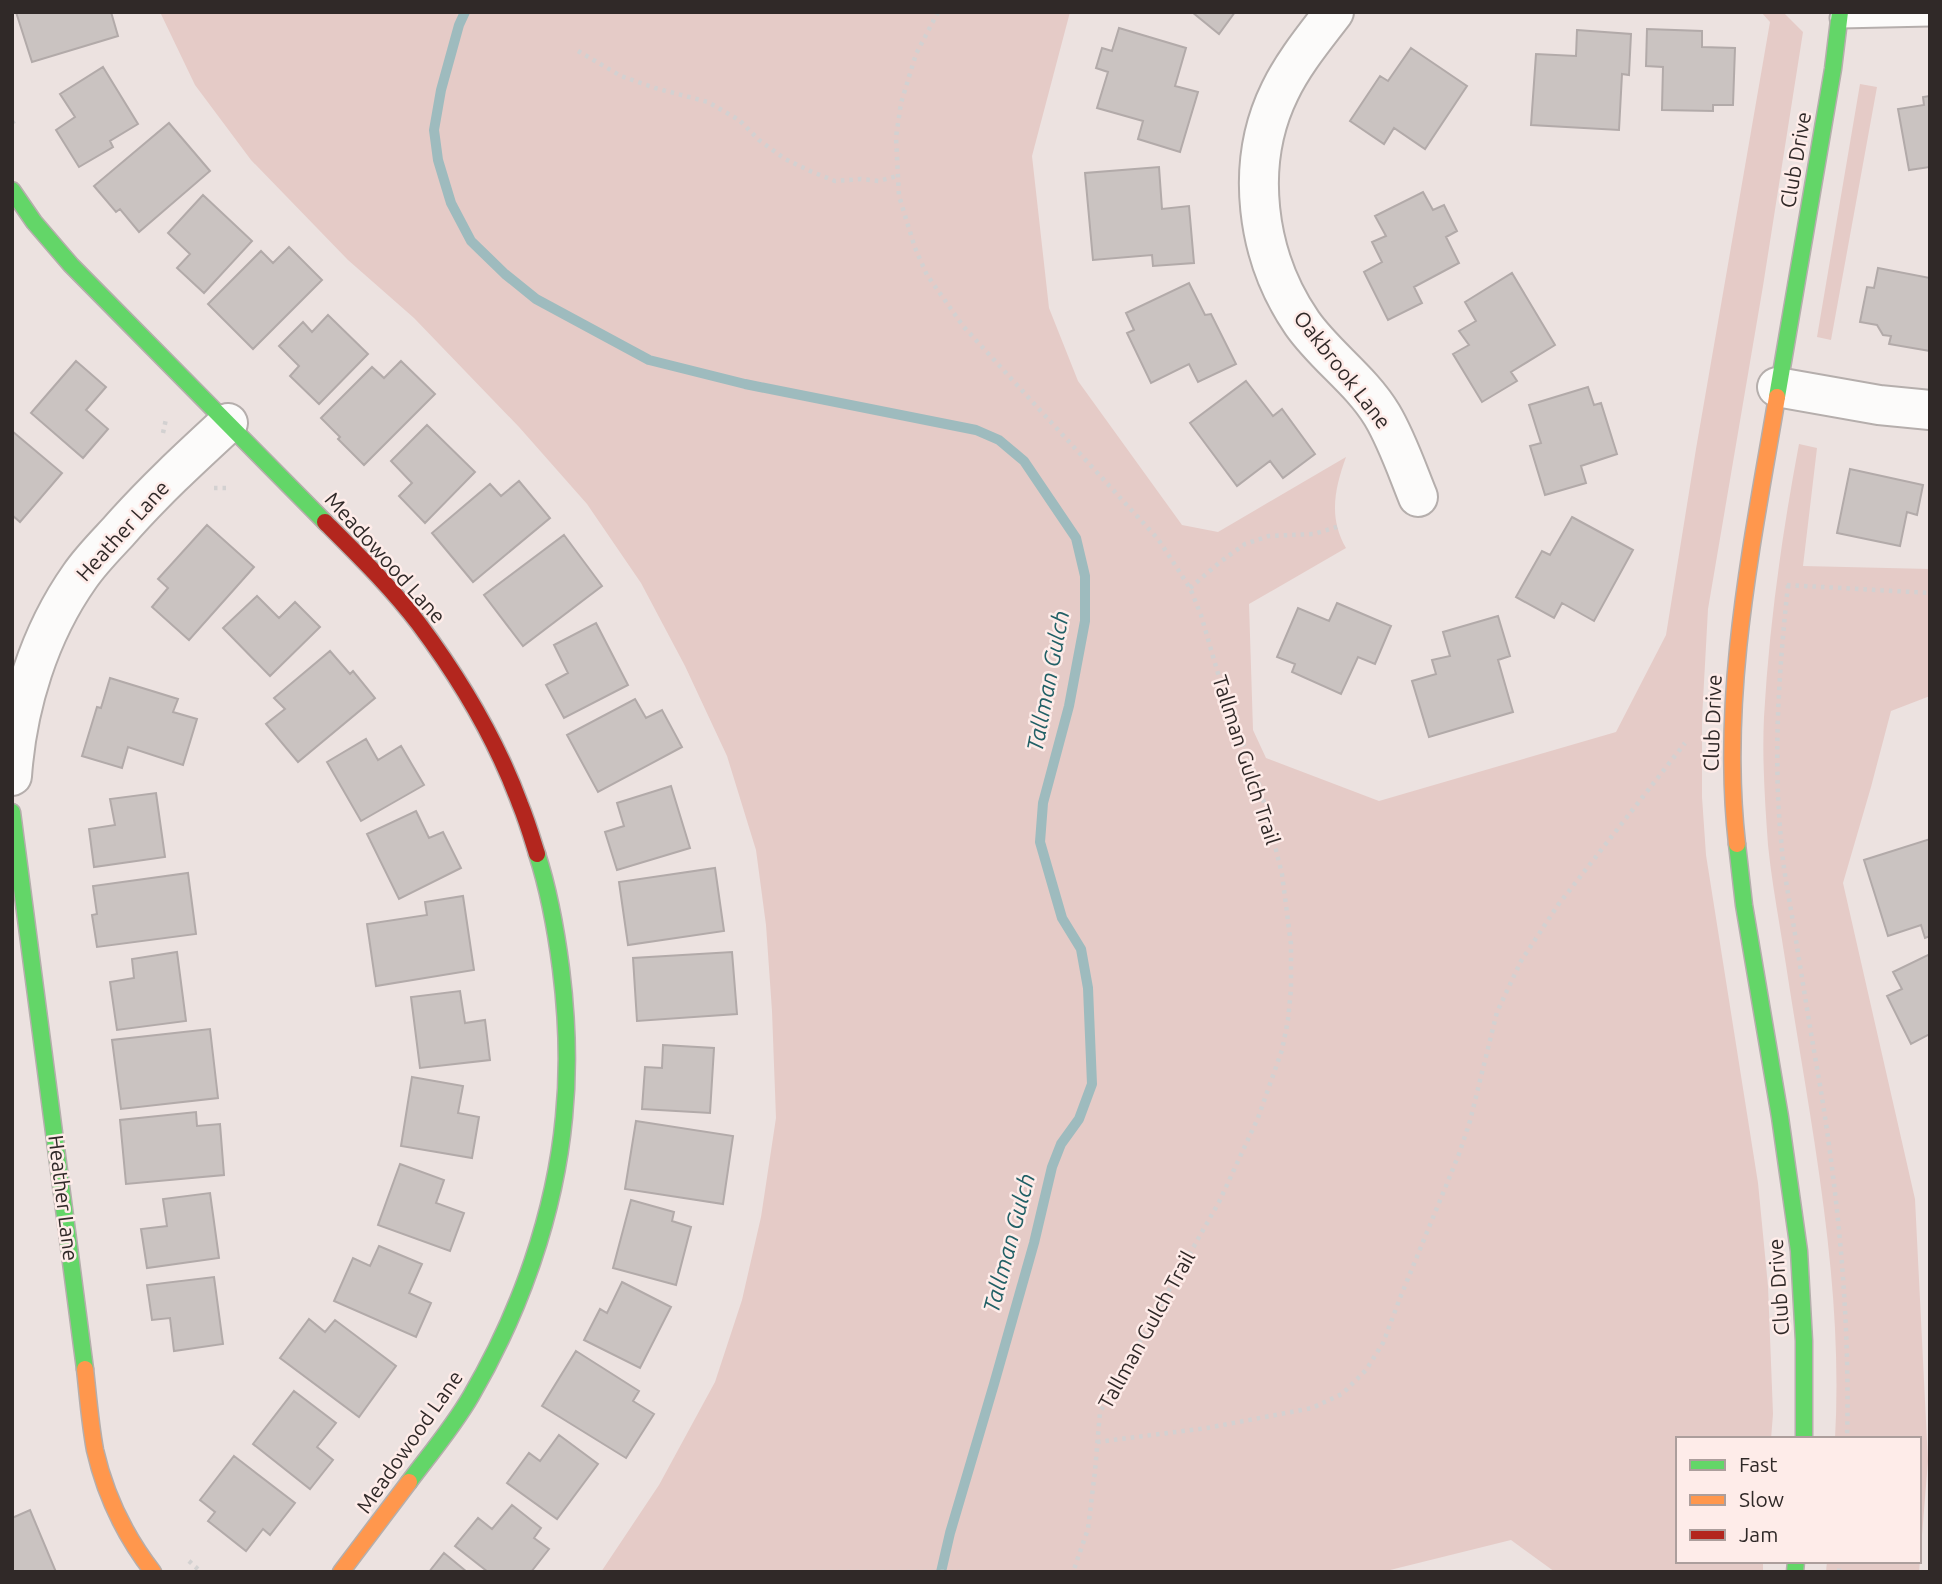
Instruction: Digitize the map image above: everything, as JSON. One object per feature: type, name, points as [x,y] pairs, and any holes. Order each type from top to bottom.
[{"type":"street","name":"Oakbrook Lane","points":[[1334,12],[1288,75],[1270,114],[1261,150],[1258,183],[1262,221],[1275,273],[1302,323],[1381,414],[1419,498]]},
{"type":"street","name":"Club Drive","points":[[1804,1437],[1804,1341],[1799,1251],[1780,1117],[1744,905],[1731,749],[1735,676],[1745,584],[1840,15]]},
{"type":"street","name":"Meadowood Lane","points":[[12,190],[34,222],[71,265],[392,590],[428,634],[461,684],[496,747],[529,825],[547,884],[562,978],[566,1033],[565,1097],[554,1176],[532,1261],[510,1318],[478,1384],[447,1433],[341,1572]]},
{"type":"street","points":[[1777,387],[1879,405],[1930,410]]},
{"type":"street","name":"Heather Lane","points":[[12,776],[27,691],[56,615],[79,577],[143,504],[228,423]]},
{"type":"street","name":"Heather Lane","points":[[12,812],[95,1449],[108,1494],[120,1521],[153,1572]]},
{"type":"lane","points":[[1840,15],[1930,16]]},
{"type":"path","name":"Tallman Gulch Trail","points":[[938,12],[916,54],[901,103],[896,137],[899,196],[912,241],[927,275],[963,326],[1158,539],[1190,588],[1201,615],[1226,701],[1260,788],[1282,874],[1291,944],[1288,1020],[1282,1050],[1258,1118],[1209,1221],[1100,1412],[1088,1529],[1073,1572]]},
{"type":"path","points":[[578,51],[621,76],[708,102],[739,120],[759,140],[785,159],[835,181],[879,181],[897,176]]},
{"type":"path","points":[[209,488],[228,488]]},
{"type":"path","points":[[1190,588],[1245,544],[1269,536],[1314,534],[1340,526]]},
{"type":"path","points":[[1788,585],[1779,680],[1776,766],[1779,814],[1787,891],[1820,1087],[1840,1231],[1848,1362],[1847,1437]]},
{"type":"path","points":[[1776,587],[1788,585],[1930,593]]},
{"type":"path","points":[[1097,1442],[1207,1429],[1312,1408],[1342,1394],[1366,1370],[1383,1343],[1459,1154],[1497,1012],[1521,961],[1558,905],[1685,743]]},
{"type":"path","points":[[187,1558],[201,1572]]},
{"type":"path","points":[[813,1572],[964,1572]]},
{"type":"shaded area","points":[[160,12],[1070,12],[1032,156],[1049,308],[1078,381],[1182,525],[1218,532],[1346,457],[1336,491],[1335,514],[1346,548],[1249,604],[1253,730],[1266,758],[1379,801],[1616,732],[1666,635],[1770,22],[1761,12],[1783,12],[1803,32],[1708,609],[1702,719],[1702,797],[1706,855],[1758,1183],[1768,1286],[1773,1414],[1771,1437],[1676,1437],[1676,1563],[1763,1563],[1763,1572],[1555,1572],[1511,1540],[1382,1572],[601,1572],[659,1485],[715,1382],[742,1300],[761,1217],[776,1118],[766,925],[756,850],[727,756],[685,666],[641,583],[587,504],[519,427],[414,318],[348,260],[251,160],[195,85]]},
{"type":"shaded area","points":[[1860,84],[1877,87],[1831,340],[1817,337]]},
{"type":"shaded area","points":[[1799,444],[1817,448],[1803,566],[1930,569],[1930,696],[1891,711],[1843,883],[1915,1199],[1928,1461],[1921,1547],[1921,1437],[1835,1437],[1835,1320],[1830,1260],[1772,875],[1764,781],[1764,717],[1769,649]]},
{"type":"shaded area","points":[[1827,1563],[1920,1563],[1919,1572],[1826,1572]]},
{"type":"building","points":[[16,12],[111,12],[118,36],[32,62]]},
{"type":"building","points":[[1192,12],[1235,12],[1219,34]]},
{"type":"building","points":[[1119,28],[1186,48],[1175,86],[1198,92],[1180,152],[1138,139],[1143,121],[1097,108],[1108,72],[1096,68],[1102,48],[1112,51]]},
{"type":"building","points":[[1647,29],[1702,31],[1702,47],[1735,48],[1733,105],[1713,105],[1713,111],[1662,110],[1663,67],[1646,66]]},
{"type":"building","points":[[1577,30],[1631,34],[1629,75],[1622,74],[1619,130],[1531,125],[1536,54],[1576,56]]},
{"type":"building","points":[[1411,48],[1467,86],[1425,149],[1394,128],[1384,144],[1350,121],[1380,76],[1388,81]]},
{"type":"building","points":[[103,67],[138,124],[110,141],[113,147],[79,167],[56,130],[75,117],[60,94]]},
{"type":"building","points":[[1930,96],[1930,167],[1909,170],[1898,109],[1924,105],[1923,97]]},
{"type":"building","points":[[169,123],[210,171],[139,232],[120,209],[116,212],[94,186]]},
{"type":"building","points":[[1159,167],[1162,209],[1189,206],[1194,263],[1153,266],[1152,255],[1093,260],[1085,173]]},
{"type":"building","points":[[1423,192],[1433,210],[1444,205],[1457,231],[1446,237],[1459,263],[1414,287],[1422,303],[1388,320],[1364,272],[1382,262],[1372,242],[1386,236],[1375,216]]},
{"type":"building","points":[[203,195],[252,241],[204,293],[177,268],[190,254],[168,233]]},
{"type":"building","points":[[289,247],[322,280],[253,349],[208,304],[261,251],[273,263]]},
{"type":"building","points":[[1878,268],[1930,278],[1930,351],[1889,344],[1891,336],[1883,335],[1877,325],[1860,322],[1867,287],[1874,288]]},
{"type":"building","points":[[1512,273],[1555,345],[1511,372],[1517,381],[1482,402],[1453,354],[1469,345],[1459,331],[1476,321],[1465,302]]},
{"type":"building","points":[[1189,283],[1205,315],[1211,314],[1236,364],[1198,382],[1189,364],[1151,383],[1127,333],[1134,330],[1126,313]]},
{"type":"building","points":[[328,315],[368,354],[319,404],[290,376],[299,366],[279,346],[303,322],[312,332]]},
{"type":"building","points":[[76,361],[106,387],[86,410],[108,429],[83,458],[31,413]]},
{"type":"building","points":[[401,361],[435,394],[364,465],[321,418],[372,367],[384,378]]},
{"type":"building","points":[[1246,381],[1273,416],[1282,409],[1315,454],[1283,478],[1270,461],[1237,486],[1190,423]]},
{"type":"building","points":[[1588,387],[1594,405],[1601,403],[1617,454],[1581,466],[1586,483],[1545,495],[1530,446],[1541,443],[1529,405]]},
{"type":"building","points":[[427,425],[475,472],[425,523],[399,496],[412,483],[391,461]]},
{"type":"building","points":[[12,431],[62,473],[20,522],[12,515]]},
{"type":"building","points":[[1850,469],[1923,485],[1917,515],[1907,512],[1900,546],[1837,533]]},
{"type":"building","points":[[519,481],[550,518],[473,582],[432,533],[490,484],[501,496]]},
{"type":"building","points":[[1572,517],[1633,550],[1594,621],[1562,603],[1554,618],[1516,597],[1542,551],[1550,555]]},
{"type":"building","points":[[207,525],[254,567],[189,640],[152,607],[168,588],[158,579]]},
{"type":"building","points":[[564,535],[602,586],[523,646],[484,595]]},
{"type":"building","points":[[257,596],[279,618],[295,602],[320,627],[270,676],[223,628]]},
{"type":"building","points":[[1337,603],[1391,626],[1375,664],[1358,657],[1341,694],[1292,672],[1295,664],[1277,657],[1298,608],[1329,621]]},
{"type":"building","points":[[1498,616],[1510,656],[1498,660],[1513,712],[1429,737],[1412,681],[1436,674],[1432,660],[1450,656],[1443,632]]},
{"type":"building","points":[[596,623],[628,685],[564,718],[546,685],[568,673],[554,645]]},
{"type":"building","points":[[330,651],[350,674],[353,671],[375,698],[298,762],[266,724],[285,709],[274,698]]},
{"type":"building","points":[[110,678],[178,699],[173,712],[197,719],[183,765],[128,747],[122,768],[82,756],[97,707],[101,708]]},
{"type":"building","points":[[635,699],[646,718],[662,710],[682,747],[598,792],[567,735]]},
{"type":"building","points":[[366,739],[378,760],[401,746],[424,785],[361,821],[327,762]]},
{"type":"building","points":[[671,786],[690,848],[617,870],[605,832],[624,826],[617,803]]},
{"type":"building","points":[[156,793],[165,857],[94,867],[89,829],[115,825],[110,799]]},
{"type":"building","points":[[416,811],[429,838],[443,832],[461,868],[399,899],[367,834]]},
{"type":"building","points":[[1930,839],[1930,936],[1925,938],[1921,925],[1888,936],[1864,860]]},
{"type":"building","points":[[715,868],[724,931],[628,945],[619,882]]},
{"type":"building","points":[[188,873],[196,934],[97,947],[92,915],[97,914],[93,886]]},
{"type":"building","points":[[463,896],[474,970],[376,986],[367,924],[427,915],[425,902]]},
{"type":"building","points":[[177,952],[186,1021],[117,1030],[110,982],[134,978],[132,959]]},
{"type":"building","points":[[732,952],[737,1014],[637,1021],[633,958]]},
{"type":"building","points":[[1930,954],[1930,1034],[1911,1044],[1887,996],[1902,989],[1893,972]]},
{"type":"building","points":[[460,991],[465,1023],[485,1020],[490,1060],[420,1068],[411,997]]},
{"type":"building","points":[[210,1029],[218,1098],[121,1109],[112,1040]]},
{"type":"building","points":[[663,1045],[714,1048],[710,1113],[642,1109],[645,1067],[662,1068]]},
{"type":"building","points":[[412,1077],[463,1086],[458,1113],[479,1117],[472,1158],[401,1146]]},
{"type":"building","points":[[196,1112],[197,1126],[220,1124],[224,1175],[126,1184],[120,1120]]},
{"type":"building","points":[[636,1121],[733,1136],[723,1204],[625,1189]]},
{"type":"building","points":[[400,1164],[444,1180],[436,1203],[464,1213],[450,1251],[378,1225]]},
{"type":"building","points":[[210,1193],[219,1258],[147,1268],[141,1229],[167,1226],[163,1199]]},
{"type":"building","points":[[631,1200],[674,1212],[672,1221],[691,1227],[676,1285],[613,1268]]},
{"type":"building","points":[[379,1246],[422,1264],[409,1293],[431,1303],[416,1337],[334,1301],[353,1258],[370,1266]]},
{"type":"building","points":[[214,1277],[223,1344],[174,1351],[170,1318],[152,1320],[147,1285]]},
{"type":"building","points":[[622,1282],[671,1307],[640,1368],[584,1340],[600,1309],[607,1313]]},
{"type":"building","points":[[309,1319],[325,1332],[335,1320],[396,1366],[359,1417],[280,1358]]},
{"type":"building","points":[[576,1351],[639,1391],[633,1401],[654,1414],[626,1458],[542,1406]]},
{"type":"building","points":[[294,1391],[336,1423],[317,1447],[333,1460],[310,1489],[253,1444]]},
{"type":"building","points":[[559,1435],[598,1464],[557,1519],[507,1483],[529,1453],[540,1461]]},
{"type":"building","points":[[234,1456],[295,1503],[270,1535],[263,1529],[246,1551],[208,1521],[215,1512],[200,1500]]},
{"type":"building","points":[[512,1505],[541,1528],[534,1538],[549,1549],[531,1572],[488,1572],[455,1546],[478,1518],[492,1529]]},
{"type":"building","points":[[30,1510],[56,1572],[12,1572],[12,1518]]},
{"type":"building","points":[[444,1553],[467,1572],[429,1572]]},
{"type":"waterway","name":"Tallman Gulch","points":[[465,12],[441,90],[434,130],[438,160],[451,203],[471,241],[505,274],[536,299],[649,360],[745,384],[976,430],[999,440],[1024,461],[1076,538],[1085,576],[1085,621],[1069,706],[1043,803],[1040,842],[1062,918],[1081,949],[1088,988],[1092,1084],[1079,1119],[1061,1144],[1052,1167],[1034,1243],[941,1572]]},
{"type":"traffic: fast","points":[[1777,397],[1833,69],[1840,12]]},
{"type":"traffic: fast","points":[[12,190],[34,222],[71,265],[325,522]]},
{"type":"traffic: fast","points":[[12,812],[85,1369]]},
{"type":"traffic: fast","points":[[1737,844],[1744,905],[1780,1117],[1799,1251],[1804,1341],[1804,1437]]},
{"type":"traffic: fast","points":[[409,1482],[457,1419],[489,1364],[520,1296],[544,1226],[553,1190],[566,1098],[566,1024],[554,925],[537,854]]},
{"type":"traffic: fast","points":[[1795,1572],[1796,1563]]},
{"type":"traffic: slow","points":[[1737,844],[1733,732],[1741,620],[1777,397]]},
{"type":"traffic: slow","points":[[85,1369],[93,1440],[104,1483],[125,1529],[153,1572]]},
{"type":"traffic: slow","points":[[341,1572],[409,1482]]},
{"type":"traffic: jam","points":[[325,522],[408,610],[463,688],[500,756],[523,810],[537,854]]}]
